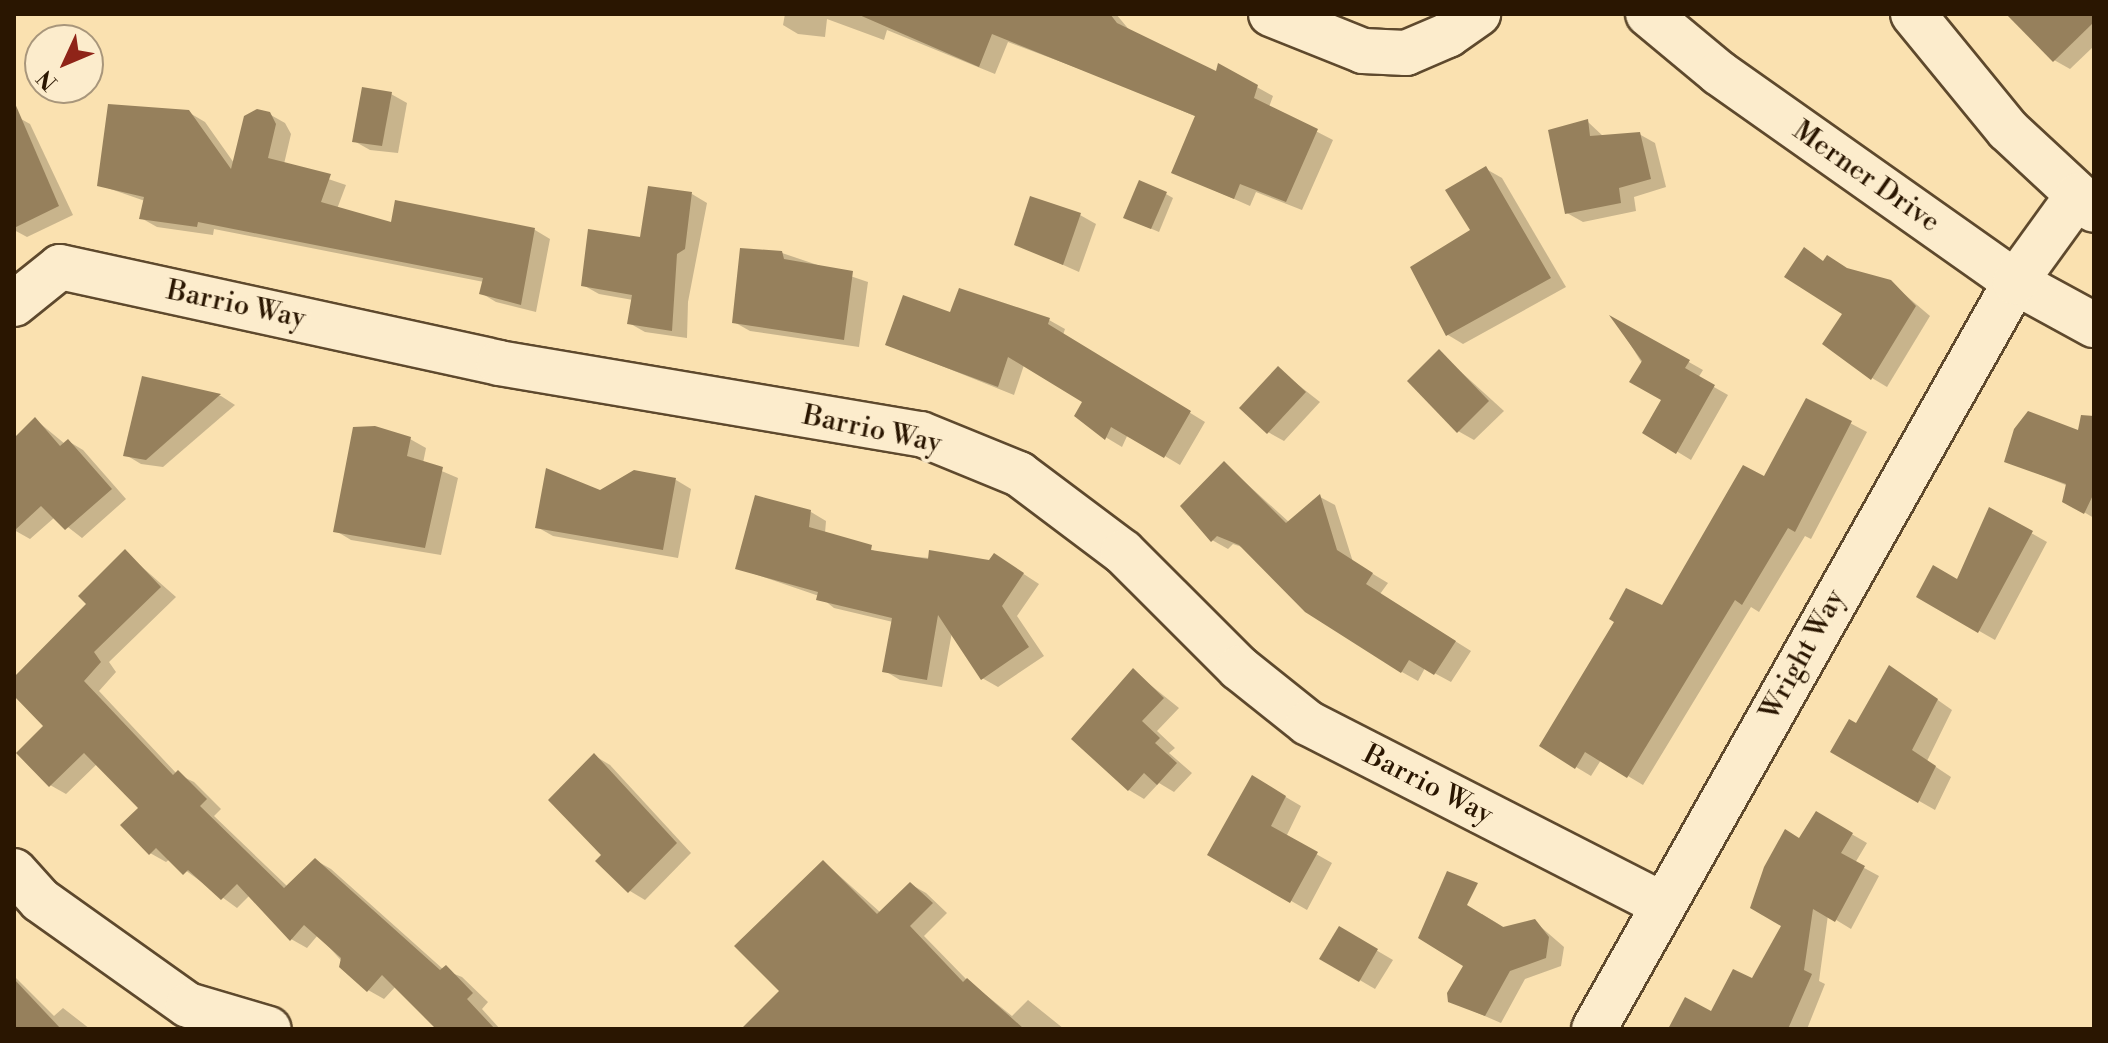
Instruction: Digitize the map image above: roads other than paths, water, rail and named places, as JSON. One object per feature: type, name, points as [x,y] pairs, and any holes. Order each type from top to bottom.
[{"type":"street","points":[[1271,14],[1363,51],[1406,53],[1448,35],[1478,14]]},
{"type":"street","name":"Merner Drive","points":[[1648,14],[1719,73],[2015,282],[2094,325]]},
{"type":"street","points":[[1913,14],[2008,130],[2086,202]]},
{"type":"street","name":"Wright Way","points":[[1594,1029],[2015,282],[2086,202]]},
{"type":"street","name":"Barrio Way","points":[[14,304],[60,267],[499,363],[921,434],[1019,474],[1112,543],[1239,668],[1308,723],[1663,905]]},
{"type":"street","points":[[14,871],[40,900],[188,1005],[269,1029]]}]
